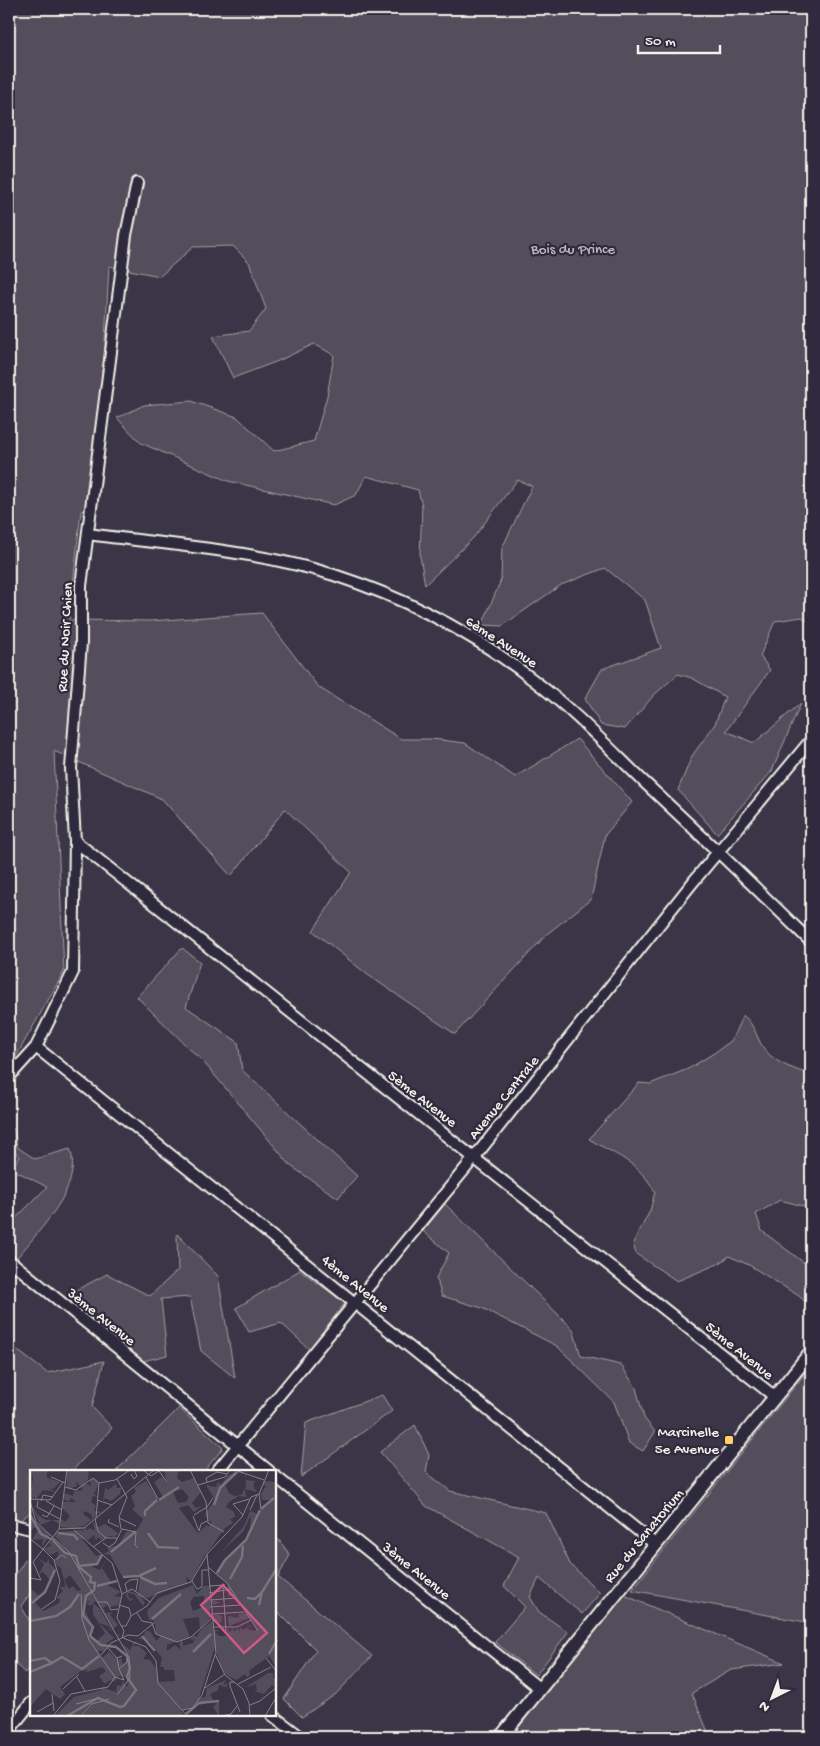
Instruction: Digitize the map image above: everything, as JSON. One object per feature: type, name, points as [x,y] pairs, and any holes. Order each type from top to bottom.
[{"type":"street","name":"Rue du Noir Chien","points":[[9,1077],[36,1047],[73,972],[75,841],[71,768],[81,643],[81,586],[126,235],[137,183]]},
{"type":"street","name":"6ème Avenue","points":[[88,534],[282,561],[335,576],[386,595],[442,620],[500,655],[534,680],[811,942]]},
{"type":"street","name":"Avenue Centrale","points":[[217,1470],[474,1158],[718,852],[811,740]]},
{"type":"street","name":"5ème Avenue","points":[[75,841],[775,1397]]},
{"type":"street","name":"4ème Avenue","points":[[36,1047],[356,1302],[656,1545]]},
{"type":"street","name":"3ème Avenue","points":[[9,1260],[268,1470]]},
{"type":"street","name":"Rue du Sanatorium","points":[[501,1737],[811,1352]]},
{"type":"street","name":"3ème Avenue","points":[[276,1477],[540,1688]]},
{"type":"street","points":[[9,1524],[30,1529]]},
{"type":"street","points":[[9,1731],[30,1704]]},
{"type":"street","points":[[273,1716],[300,1737]]},
{"type":"green space","name":"Bois du Prince","points":[[9,9],[811,9],[811,624],[802,617],[775,621],[760,656],[770,670],[726,731],[754,743],[801,703],[772,771],[717,834],[678,790],[692,756],[715,724],[725,697],[692,678],[678,674],[654,695],[625,729],[601,725],[585,699],[602,669],[661,648],[645,600],[605,568],[561,585],[502,626],[482,625],[501,580],[502,548],[532,486],[517,480],[474,537],[425,585],[420,556],[422,506],[418,490],[366,476],[356,495],[334,505],[228,481],[141,443],[117,418],[144,405],[191,401],[237,417],[274,451],[314,441],[327,396],[334,355],[314,344],[278,361],[233,378],[213,336],[249,331],[266,309],[249,262],[233,246],[193,247],[160,276],[109,266],[96,510],[81,511],[69,620],[150,621],[262,613],[318,687],[401,739],[432,739],[465,743],[515,777],[577,739],[632,802],[605,835],[591,899],[547,934],[455,1034],[368,975],[313,931],[351,872],[285,809],[231,876],[162,799],[54,751],[64,972],[9,1069]]},
{"type":"green space","points":[[182,948],[200,962],[186,1007],[238,1042],[242,1070],[357,1176],[338,1198],[291,1166],[206,1065],[137,997]]},
{"type":"green space","points":[[743,1015],[751,1024],[770,1056],[787,1066],[811,1075],[811,1208],[780,1200],[756,1214],[762,1231],[811,1268],[811,1307],[799,1296],[749,1265],[729,1256],[720,1263],[677,1281],[636,1254],[633,1243],[650,1211],[655,1192],[642,1173],[618,1155],[589,1139],[639,1083],[650,1084],[688,1069],[731,1041]]},
{"type":"green space","points":[[9,1129],[14,1129],[17,1147],[35,1159],[70,1149],[73,1163],[71,1178],[65,1193],[46,1222],[16,1259],[9,1252],[9,1225],[47,1187],[10,1168],[20,1157],[9,1144]]},
{"type":"green space","points":[[445,1204],[573,1329],[581,1356],[621,1365],[636,1388],[644,1418],[655,1432],[643,1451],[629,1443],[614,1402],[557,1346],[482,1308],[442,1296],[436,1278],[449,1253],[423,1231]]},
{"type":"green space","points":[[177,1234],[218,1276],[235,1378],[201,1351],[190,1297],[161,1299],[167,1355],[143,1361],[67,1295],[107,1274],[150,1296],[178,1270]]},
{"type":"green space","points":[[300,1270],[345,1303],[309,1349],[281,1323],[249,1332],[236,1308]]},
{"type":"green space","points":[[9,1344],[47,1373],[104,1361],[92,1407],[112,1428],[73,1470],[30,1470],[30,1513],[9,1529]]},
{"type":"green space","points":[[811,1366],[811,1623],[632,1590]]},
{"type":"green space","points":[[382,1395],[392,1411],[301,1477],[306,1423]]},
{"type":"green space","points":[[179,1408],[223,1448],[205,1470],[158,1470],[155,1468],[153,1470],[117,1470]]},
{"type":"green space","points":[[415,1425],[429,1455],[426,1472],[450,1491],[546,1513],[570,1564],[600,1593],[582,1614],[539,1578],[530,1597],[539,1612],[568,1632],[536,1675],[495,1642],[525,1607],[504,1586],[519,1557],[426,1506],[380,1452]]},
{"type":"green space","points":[[276,1536],[290,1555],[278,1577],[372,1656],[336,1694],[302,1717],[284,1699],[316,1650],[276,1610]]},
{"type":"green space","points":[[30,1553],[30,1593],[21,1606],[30,1621],[30,1666],[25,1673],[9,1658],[9,1585]]},
{"type":"green space","points":[[624,1595],[784,1663],[731,1670],[692,1693],[710,1737],[511,1737]]},
{"type":"place","name":"Marcinelle 5e Avenue","points":[[729,1440]]}]
